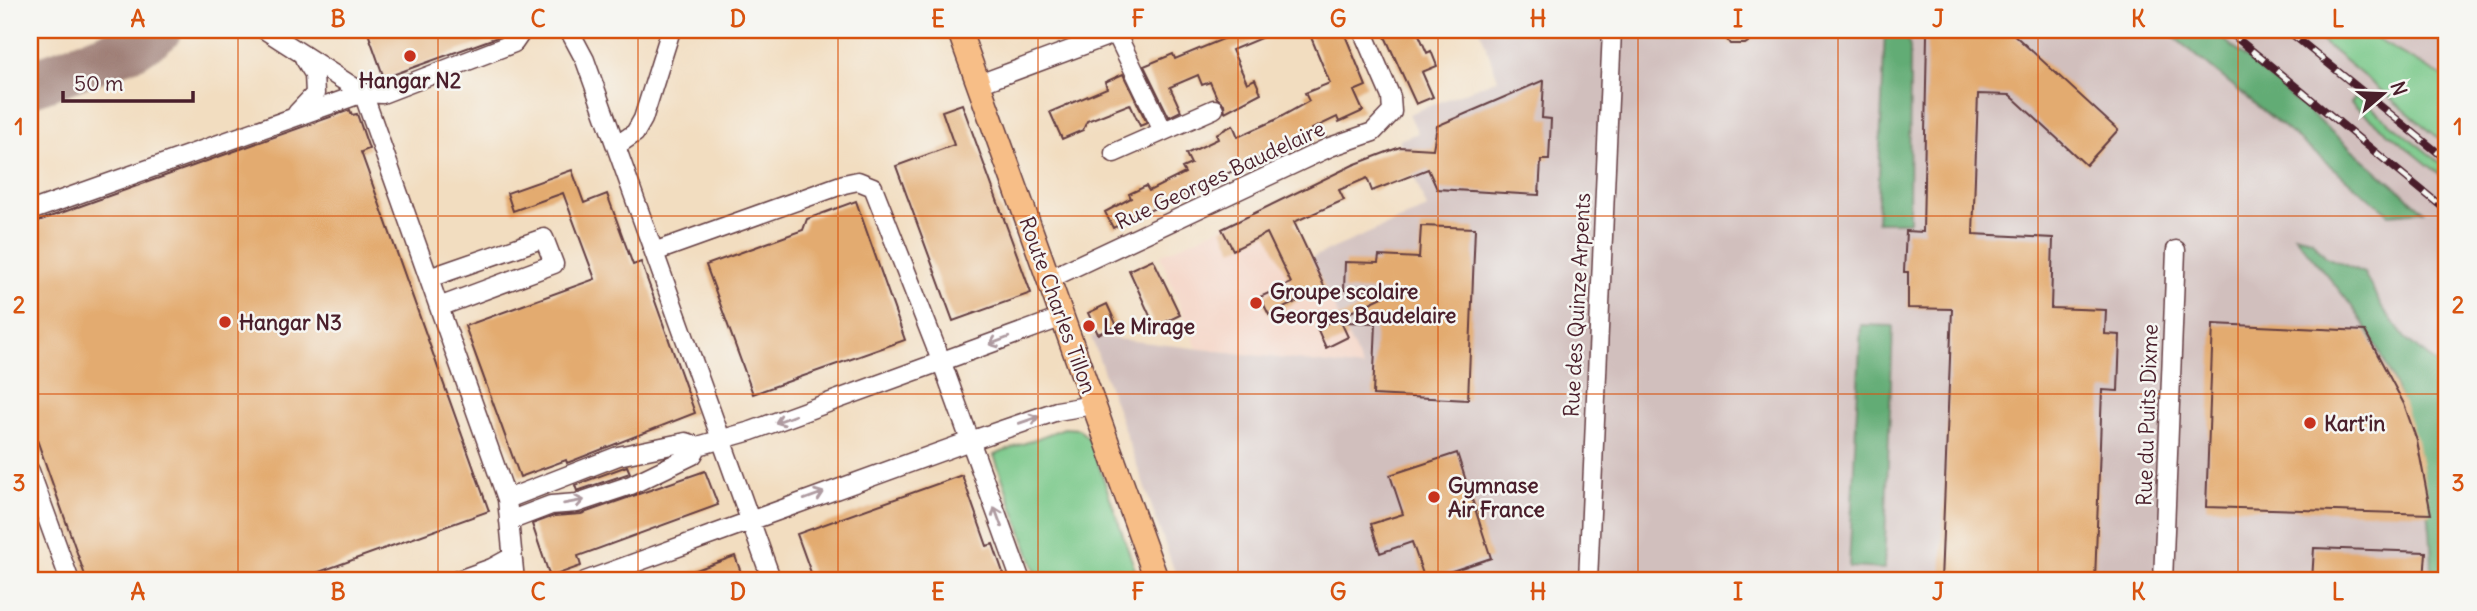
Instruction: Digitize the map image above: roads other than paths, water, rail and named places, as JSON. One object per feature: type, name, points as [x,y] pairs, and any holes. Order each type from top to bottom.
[{"type":"main road","name":"Route Charles Tillon","points":[[958,30],[1157,581]]},
{"type":"street","points":[[265,30],[363,93],[507,499],[515,581]]},
{"type":"street","points":[[30,211],[363,93],[382,94],[502,48],[520,39],[523,30]]},
{"type":"street","points":[[569,30],[586,60],[772,581]]},
{"type":"street","points":[[616,146],[629,139],[643,119],[671,30]]},
{"type":"street","name":"Rue Georges Baudelaire","points":[[1049,279],[1330,146],[1374,132],[1392,112],[1391,97],[1362,30]]},
{"type":"street","name":"Rue des Quinze Arpents","points":[[1588,581],[1612,30]]},
{"type":"street","points":[[979,84],[1120,31],[1163,131]]},
{"type":"street","points":[[291,117],[307,105],[315,94],[314,74],[300,52]]},
{"type":"street","points":[[1114,153],[1214,109]]},
{"type":"street","points":[[654,252],[844,184],[866,182],[880,199],[1021,581]]},
{"type":"street","points":[[429,278],[544,238],[554,264],[439,307]]},
{"type":"street","name":"Rue du Puits Dixme","points":[[2163,581],[2176,250]]},
{"type":"street","points":[[507,499],[618,456],[686,442],[698,446],[751,431],[1063,317]]},
{"type":"street","points":[[585,581],[970,440],[1057,411],[1093,405]]},
{"type":"street","points":[[509,521],[551,505],[577,503],[631,485],[692,456],[698,446]]},
{"type":"street","points":[[30,471],[70,581]]},
{"type":"street","points":[[456,581],[492,568],[512,557]]},
{"type":"railway","points":[[2227,30],[2447,211]]},
{"type":"railway","points":[[2287,30],[2447,160]]},
{"type":"place","name":"Hangar N2","points":[[410,56]]},
{"type":"place","name":"Groupe scolaire Georges Baudelaire","points":[[1256,303]]},
{"type":"place","name":"Hangar N3","points":[[225,322]]},
{"type":"place","name":"Le Mirage","points":[[1089,326]]},
{"type":"place","name":"Kart'in","points":[[2310,423]]},
{"type":"place","name":"Gymnase Air France","points":[[1434,497]]}]
